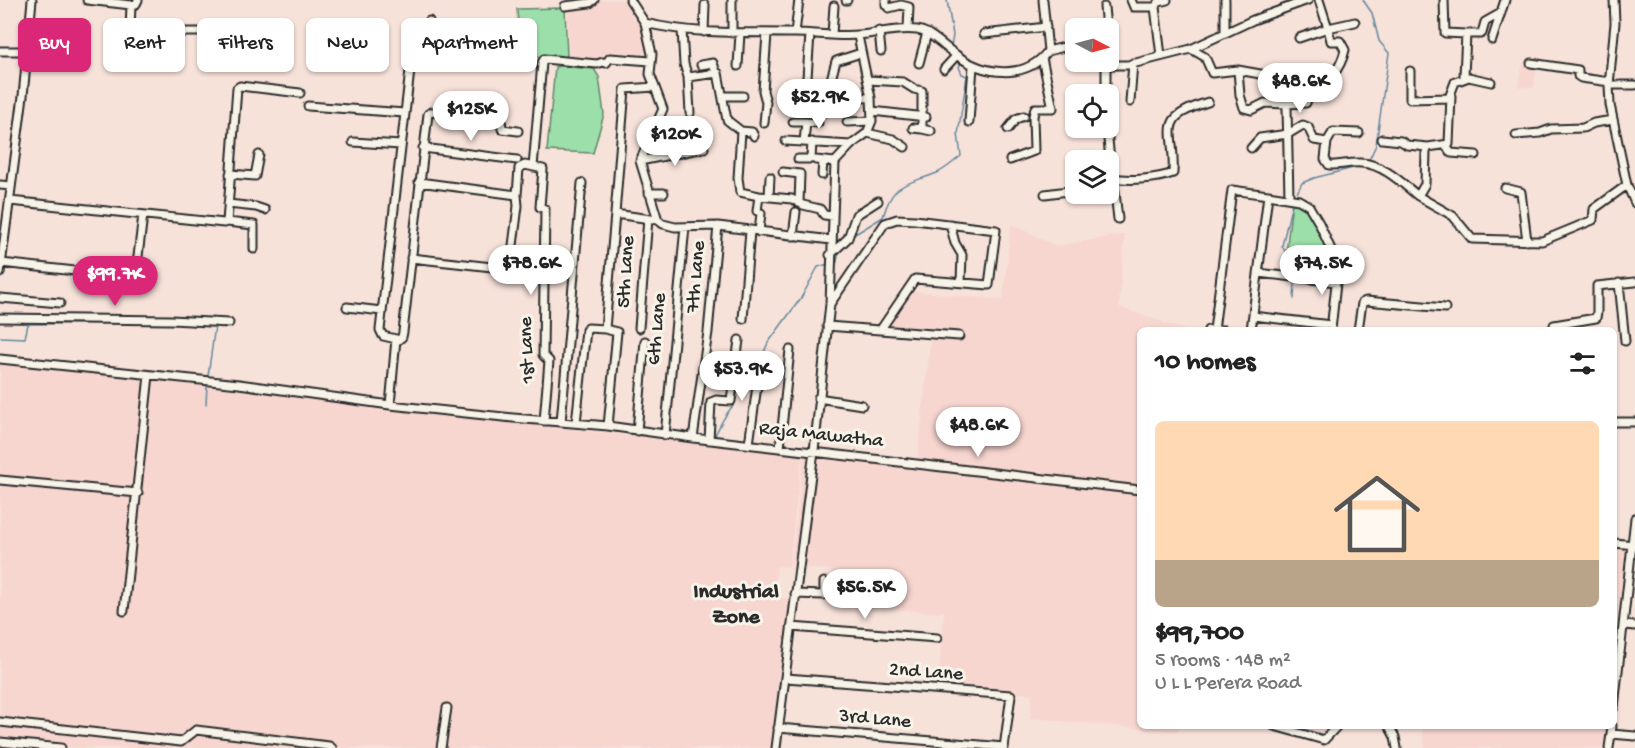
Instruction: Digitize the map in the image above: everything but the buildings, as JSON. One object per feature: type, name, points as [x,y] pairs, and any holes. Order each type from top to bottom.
[{"type":"street","points":[[31,18],[32,0]]},
{"type":"street","points":[[87,0],[131,5],[136,4],[138,0]]},
{"type":"street","points":[[565,6],[590,3],[594,0]]},
{"type":"street","points":[[630,0],[645,23],[652,54],[650,74],[663,109],[640,161],[658,220],[663,224],[685,227],[718,226],[831,240]]},
{"type":"street","points":[[732,0],[738,66]]},
{"type":"street","points":[[795,33],[799,0]]},
{"type":"street","points":[[886,0],[889,8],[902,3],[909,7],[908,29]]},
{"type":"street","points":[[1043,0],[1048,51]]},
{"type":"street","points":[[1131,0],[1134,7],[1155,7]]},
{"type":"street","points":[[1161,56],[1155,7],[1158,2],[1167,0]]},
{"type":"street","points":[[1225,0],[1225,32]]},
{"type":"street","points":[[1119,64],[1191,49],[1225,32],[1308,0]]},
{"type":"street","points":[[1238,70],[1240,95],[1244,108],[1251,110],[1265,103],[1306,103],[1310,90],[1318,88],[1328,80],[1343,59],[1345,50],[1343,43],[1331,41],[1319,0]]},
{"type":"street","points":[[1444,0],[1445,33],[1480,34],[1485,22],[1501,13]]},
{"type":"street","points":[[1492,40],[1505,0]]},
{"type":"street","points":[[1614,0],[1615,23],[1610,83],[1613,120],[1627,185],[1635,203]]},
{"type":"street","points":[[131,5],[129,24],[133,32],[197,32]]},
{"type":"street","points":[[704,32],[705,5]]},
{"type":"street","points":[[832,34],[834,6]]},
{"type":"street","points":[[1104,7],[1105,18]]},
{"type":"street","points":[[1299,38],[1355,21]]},
{"type":"street","points":[[645,23],[704,32],[767,34],[858,36],[879,31],[908,29],[927,33],[973,66],[992,71],[1013,72],[1035,64],[1048,51],[1065,47]]},
{"type":"street","points":[[984,34],[1046,27]]},
{"type":"street","points":[[682,30],[690,113]]},
{"type":"street","points":[[879,31],[881,51]]},
{"type":"street","points":[[919,63],[927,33]]},
{"type":"street","points":[[764,123],[766,102],[763,91],[767,34]]},
{"type":"street","points":[[789,108],[802,109],[805,107],[810,34]]},
{"type":"street","points":[[1466,34],[1464,63],[1466,78]]},
{"type":"street","points":[[776,748],[814,451],[830,304],[835,162],[851,145],[867,133],[872,122],[871,98],[858,36]]},
{"type":"street","points":[[1191,49],[1205,57],[1212,73],[1238,70],[1277,77]]},
{"type":"street","points":[[0,51],[18,51]]},
{"type":"street","points":[[830,83],[836,61],[861,53]]},
{"type":"street","points":[[944,69],[956,56]]},
{"type":"street","points":[[411,258],[510,269],[518,206],[519,168],[525,165],[533,167],[544,59],[597,64],[606,63],[610,58],[651,61]]},
{"type":"street","points":[[1010,160],[1034,151],[1033,116],[1035,108],[1053,108],[1042,58]]},
{"type":"street","points":[[701,65],[713,63],[719,71],[727,120],[741,131],[752,132],[754,136]]},
{"type":"street","points":[[1130,102],[1133,63]]},
{"type":"street","points":[[1531,63],[1578,70],[1578,76],[1581,78],[1635,85]]},
{"type":"street","points":[[969,122],[973,66]]},
{"type":"street","points":[[688,77],[719,71]]},
{"type":"street","points":[[1410,71],[1410,99],[1451,96]]},
{"type":"street","points":[[0,273],[25,72]]},
{"type":"street","points":[[397,341],[392,336],[382,336],[380,330],[410,72]]},
{"type":"street","points":[[1446,146],[1449,144],[1451,96],[1455,82],[1466,78],[1491,82]]},
{"type":"street","points":[[867,80],[903,82],[922,91],[926,117],[922,129]]},
{"type":"street","points":[[227,222],[237,88],[240,86],[300,93]]},
{"type":"street","points":[[605,329],[626,89],[655,87]]},
{"type":"street","points":[[806,94],[823,98],[822,114]]},
{"type":"street","points":[[723,96],[743,96]]},
{"type":"street","points":[[830,97],[871,98]]},
{"type":"street","points":[[1119,181],[1173,173],[1170,133],[1172,121],[1191,107],[1208,102]]},
{"type":"street","points":[[1286,104],[1289,198]]},
{"type":"street","points":[[308,106],[405,113]]},
{"type":"street","points":[[390,405],[397,341],[402,337],[403,332],[428,114],[431,112],[447,114],[451,111],[501,118],[502,129],[518,131]]},
{"type":"street","points":[[872,111],[926,117]]},
{"type":"street","points":[[1014,116],[1033,116]]},
{"type":"street","points":[[1008,129],[1016,119],[1024,116]]},
{"type":"street","points":[[1516,135],[1551,129],[1583,128],[1594,123],[1613,120]]},
{"type":"street","points":[[793,122],[818,123]]},
{"type":"street","points":[[798,159],[811,159],[806,122]]},
{"type":"street","points":[[847,122],[872,122]]},
{"type":"street","points":[[1251,148],[1260,138],[1288,134],[1306,125],[1314,140],[1327,142]]},
{"type":"street","points":[[914,128],[931,131]]},
{"type":"street","points":[[741,131],[738,178],[740,192],[792,199],[803,205],[820,209],[824,215],[833,216]]},
{"type":"street","points":[[1359,133],[1333,132],[1327,142],[1325,159],[1329,165],[1368,164],[1389,173],[1418,196],[1453,216],[1472,239],[1542,241],[1593,219],[1594,209],[1627,185]]},
{"type":"street","points":[[867,133],[893,139],[905,147]]},
{"type":"street","points":[[1382,139],[1401,141],[1407,145],[1446,146]]},
{"type":"street","points":[[786,141],[851,145]]},
{"type":"street","points":[[353,142],[401,145]]},
{"type":"street","points":[[1446,146],[1451,153],[1476,155]]},
{"type":"street","points":[[1418,196],[1425,184],[1428,147]]},
{"type":"street","points":[[423,148],[517,160]]},
{"type":"street","points":[[640,161],[705,148]]},
{"type":"street","points":[[230,174],[255,176],[259,155]]},
{"type":"street","points":[[822,175],[820,160],[835,162]]},
{"type":"street","name":"1st Lane","points":[[533,167],[543,169],[544,173],[540,207],[545,209],[543,355],[549,361],[544,421]]},
{"type":"street","points":[[783,172],[801,174],[799,202]]},
{"type":"street","points":[[769,197],[770,177]]},
{"type":"street","points":[[419,182],[517,195]]},
{"type":"street","points":[[561,422],[582,183]]},
{"type":"street","points":[[0,185],[11,186]]},
{"type":"street","points":[[1505,188],[1521,192],[1527,241]]},
{"type":"street","points":[[1214,327],[1232,190],[1299,200],[1310,206],[1338,265],[1331,327],[1253,316]]},
{"type":"street","points":[[1045,194],[1065,191]]},
{"type":"street","points":[[649,193],[664,193]]},
{"type":"street","points":[[1251,327],[1268,195]]},
{"type":"street","points":[[759,196],[759,232]]},
{"type":"street","points":[[10,201],[254,225],[254,249]]},
{"type":"street","points":[[830,255],[848,238],[856,215],[878,201]]},
{"type":"street","points":[[228,204],[265,210]]},
{"type":"street","points":[[1116,204],[1118,219]]},
{"type":"street","points":[[793,236],[796,212]]},
{"type":"street","points":[[615,214],[658,220]]},
{"type":"street","points":[[1,264],[133,276],[136,273],[143,215]]},
{"type":"street","name":"5th Lane","points":[[639,328],[648,219]]},
{"type":"street","points":[[830,304],[885,223],[897,219],[996,230],[989,285],[915,279],[881,329]]},
{"type":"street","points":[[950,224],[962,255],[961,282]]},
{"type":"street","name":"7th Lane","points":[[693,438],[708,332],[718,226]]},
{"type":"street","name":"6th Lane","points":[[665,435],[685,227]]},
{"type":"street","points":[[743,319],[750,231]]},
{"type":"street","points":[[1258,273],[1336,282]]},
{"type":"street","points":[[1554,325],[1594,319],[1598,312],[1596,286],[1635,282]]},
{"type":"street","points":[[1619,284],[1624,341]]},
{"type":"street","points":[[0,298],[60,303]]},
{"type":"street","points":[[1359,326],[1362,303],[1366,301],[1445,308]]},
{"type":"street","points":[[347,307],[382,311]]},
{"type":"street","points":[[0,318],[229,323]]},
{"type":"street","points":[[827,326],[959,336]]},
{"type":"street","points":[[576,423],[586,330],[588,328],[605,329],[617,332],[608,426]]},
{"type":"street","points":[[709,440],[711,402],[731,401],[739,340]]},
{"type":"street","points":[[637,431],[645,341]]},
{"type":"street","points":[[780,448],[790,350]]},
{"type":"street","name":"Raja Mawatha","points":[[0,359],[239,384],[390,405],[608,426],[665,435],[1137,489]]},
{"type":"street","points":[[749,444],[760,364]]},
{"type":"street","points":[[124,610],[149,375]]},
{"type":"street","points":[[818,398],[862,405]]},
{"type":"street","points":[[1617,422],[1635,422]]},
{"type":"street","points":[[0,480],[138,493]]},
{"type":"street","points":[[1617,682],[1634,545],[1635,518]]},
{"type":"street","points":[[1617,543],[1634,545]]},
{"type":"street","points":[[795,594],[824,595],[824,582]]},
{"type":"street","points":[[1624,625],[1635,626]]},
{"type":"street","points":[[791,627],[937,638]]},
{"type":"street","name":"2nd Lane","points":[[786,678],[1011,695],[1004,748]]},
{"type":"street","points":[[441,748],[447,708]]},
{"type":"street","points":[[0,722],[181,742],[196,730],[332,748]]},
{"type":"street","name":"3rd Lane","points":[[778,728],[1004,748]]},
{"type":"street","points":[[1285,729],[1324,740],[1334,729]]},
{"type":"street","points":[[1391,729],[1395,737],[1396,748]]},
{"type":"street","points":[[1609,748],[1611,730],[1635,736]]},
{"type":"street","points":[[0,742],[61,748]]},
{"type":"shaded area","points":[[597,0],[627,0],[641,24],[649,59],[595,62],[569,59],[567,8]]},
{"type":"shaded area","points":[[1523,62],[1537,66],[1534,88],[1518,87]]},
{"type":"shaded area","points":[[1011,224],[1056,246],[1125,234],[1119,307],[1177,327],[1137,327],[1137,485],[917,462],[931,336],[884,331],[903,290],[1003,300]]},
{"type":"shaded area","points":[[0,362],[802,456],[789,567],[777,566],[774,597],[793,599],[774,748],[0,748]]},
{"type":"shaded area","points":[[804,455],[810,457],[796,565],[791,565]]},
{"type":"shaded area","points":[[815,457],[1137,492],[1137,728],[1030,718],[1032,694],[938,686],[944,611],[938,613],[872,607],[829,599],[833,570],[803,568]]},
{"type":"shaded area","points":[[1617,545],[1630,546],[1617,652]]},
{"type":"shaded area","points":[[1146,729],[1178,729],[1178,732]]},
{"type":"shaded area","points":[[1422,729],[1608,729],[1605,748],[1425,748]]},
{"type":"green space","points":[[565,8],[567,58],[537,57],[537,18],[518,18],[517,9]]},
{"type":"green space","points":[[555,67],[594,69],[599,77],[604,114],[593,153],[547,151]]},
{"type":"green space","points":[[1292,203],[1306,206],[1331,252],[1316,250],[1315,257],[1286,253]]},
{"type":"waterway","points":[[947,0],[953,35],[951,47]]},
{"type":"waterway","points":[[1363,0],[1372,13],[1379,41],[1389,53],[1376,145],[1369,160]]},
{"type":"waterway","points":[[852,236],[883,217],[891,197],[902,186],[940,171],[961,156],[958,134],[967,76],[962,74],[959,67],[961,62]]},
{"type":"waterway","points":[[1296,195],[1302,183],[1361,166]]},
{"type":"waterway","points":[[1292,203],[1282,246],[1295,261],[1296,273]]},
{"type":"waterway","points":[[835,262],[837,262],[839,251]]},
{"type":"waterway","points":[[714,437],[725,416],[734,405],[745,368],[755,365],[801,298],[818,267],[828,264]]},
{"type":"waterway","points":[[1294,299],[1295,281]]},
{"type":"waterway","points":[[0,337],[25,338],[28,324],[170,323]]},
{"type":"waterway","points":[[208,376],[215,326],[213,325]]},
{"type":"waterway","points":[[206,404],[207,385]]},
{"type":"district","name":"Industrial Zone","points":[[736,606]]}]
